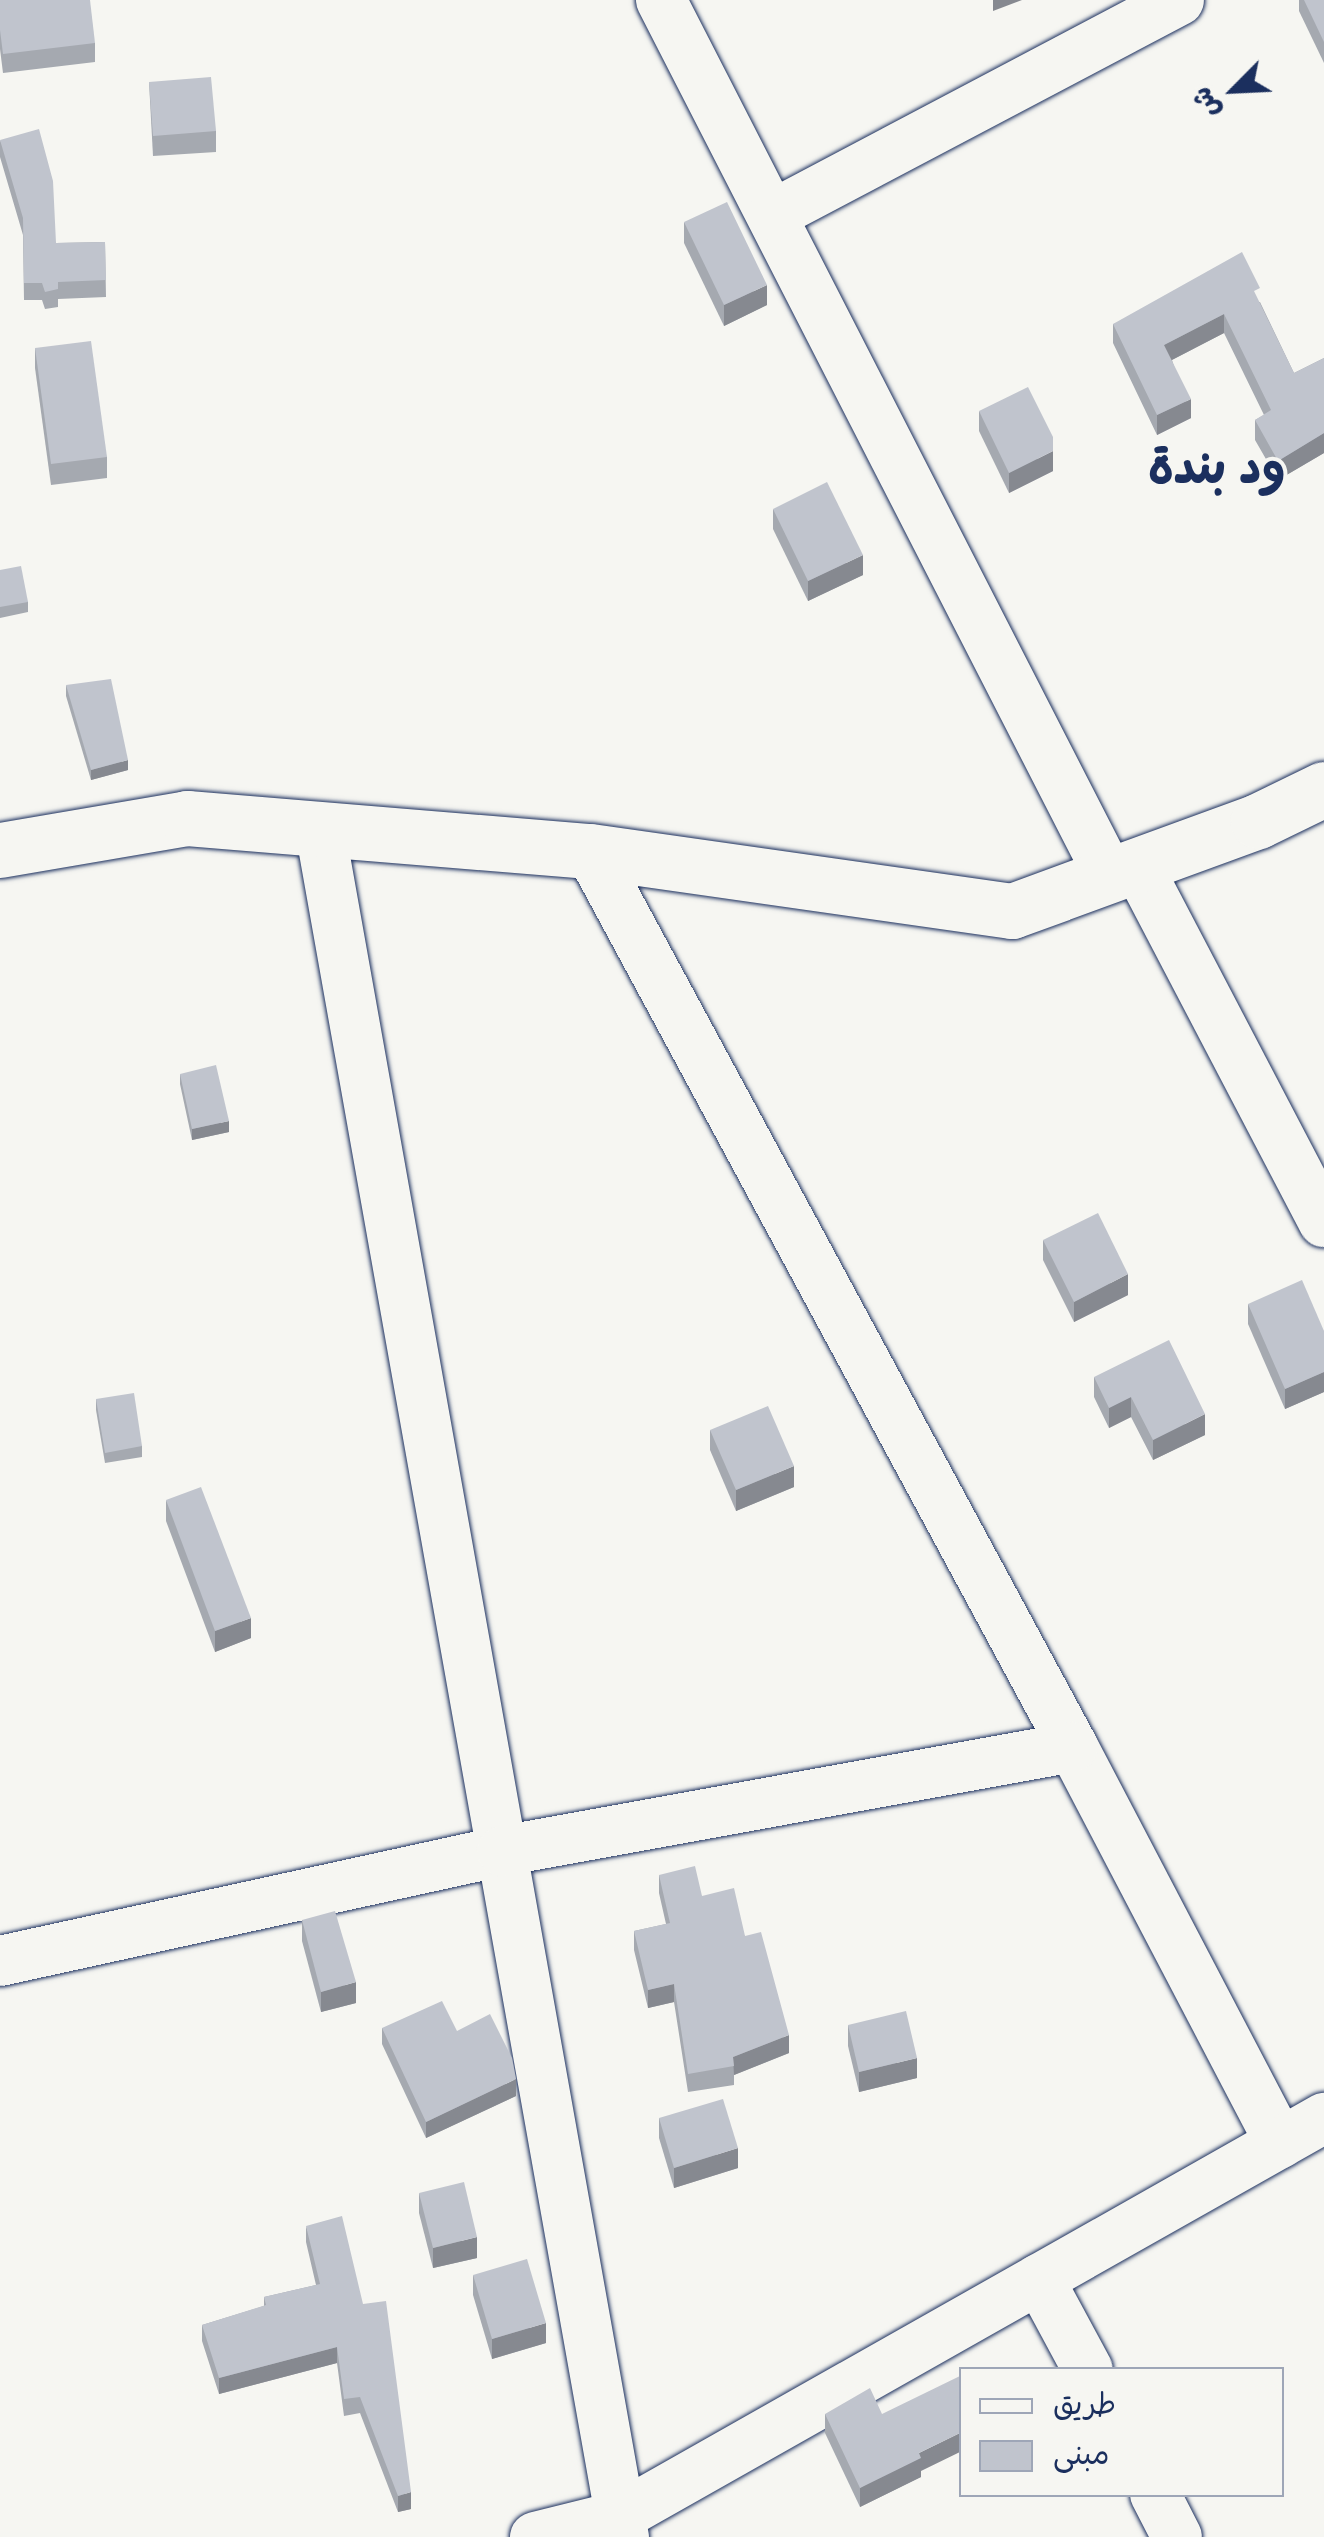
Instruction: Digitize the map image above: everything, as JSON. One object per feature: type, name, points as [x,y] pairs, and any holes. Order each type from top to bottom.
[{"type":"street","points":[[661,0],[1123,870],[1324,1222]]},
{"type":"street","points":[[772,215],[1179,0]]},
{"type":"street","points":[[0,850],[187,818],[590,851],[1012,911],[1258,821],[1324,789]]},
{"type":"street","points":[[320,829],[622,2526]]},
{"type":"street","points":[[590,851],[1073,1747],[1280,2144]]},
{"type":"street","points":[[0,1961],[502,1851],[1073,1747]]},
{"type":"street","points":[[535,2537],[622,2526],[1039,2279],[1324,2118]]},
{"type":"street","points":[[1039,2279],[1086,2367]]},
{"type":"street","points":[[1156,2497],[1177,2537]]},
{"type":"building","points":[[0,0],[90,0],[95,43],[3,54]]},
{"type":"building","points":[[1304,0],[1324,0],[1324,42]]},
{"type":"building","points":[[211,77],[216,131],[153,136],[149,82]]},
{"type":"building","points":[[39,129],[53,181],[56,243],[105,242],[106,280],[58,282],[58,289],[45,292],[42,283],[24,283],[23,218],[0,140]]},
{"type":"building","points":[[727,202],[767,285],[724,305],[684,222]]},
{"type":"building","points":[[1242,252],[1260,288],[1254,291],[1294,373],[1324,358],[1324,433],[1278,461],[1255,420],[1271,410],[1224,314],[1164,345],[1191,399],[1157,415],[1113,324]]},
{"type":"building","points":[[91,341],[107,457],[51,464],[35,348]]},
{"type":"building","points":[[1028,387],[1053,437],[1053,451],[1009,473],[979,411]]},
{"type":"building","points":[[827,482],[863,555],[808,581],[773,509]]},
{"type":"building","points":[[21,566],[28,602],[0,607],[0,570]]},
{"type":"building","points":[[111,679],[128,760],[91,770],[66,685]]},
{"type":"building","points":[[216,1065],[229,1121],[192,1129],[180,1074]]},
{"type":"building","points":[[1098,1213],[1128,1274],[1074,1302],[1043,1240]]},
{"type":"building","points":[[1302,1280],[1324,1331],[1324,1372],[1285,1389],[1248,1304]]},
{"type":"building","points":[[1169,1340],[1205,1414],[1153,1440],[1131,1397],[1109,1408],[1094,1377]]},
{"type":"building","points":[[134,1393],[142,1446],[105,1453],[96,1399]]},
{"type":"building","points":[[768,1406],[794,1466],[736,1490],[710,1430]]},
{"type":"building","points":[[201,1487],[251,1618],[215,1631],[166,1500]]},
{"type":"building","points":[[695,1866],[702,1896],[734,1888],[745,1936],[761,1932],[789,2035],[733,2057],[734,2066],[688,2074],[674,1984],[648,1990],[634,1931],[670,1923],[659,1875]]},
{"type":"building","points":[[335,1911],[356,1982],[321,1992],[302,1920]]},
{"type":"building","points":[[442,2001],[457,2031],[490,2014],[512,2058],[516,2079],[426,2122],[382,2028]]},
{"type":"building","points":[[906,2011],[917,2058],[859,2072],[848,2025]]},
{"type":"building","points":[[723,2099],[738,2148],[674,2168],[659,2118]]},
{"type":"building","points":[[464,2182],[477,2237],[433,2248],[419,2193]]},
{"type":"building","points":[[342,2216],[363,2304],[386,2301],[411,2492],[398,2496],[360,2397],[344,2399],[337,2347],[219,2378],[202,2325],[266,2305],[264,2297],[320,2284],[306,2226]]},
{"type":"building","points":[[527,2259],[546,2323],[492,2339],[473,2275]]},
{"type":"building","points":[[959,2376],[959,2433],[919,2453],[921,2458],[860,2488],[825,2414],[870,2388],[882,2414]]},
{"type":"district","name":"ود بندة","points":[[1217,469]]}]
